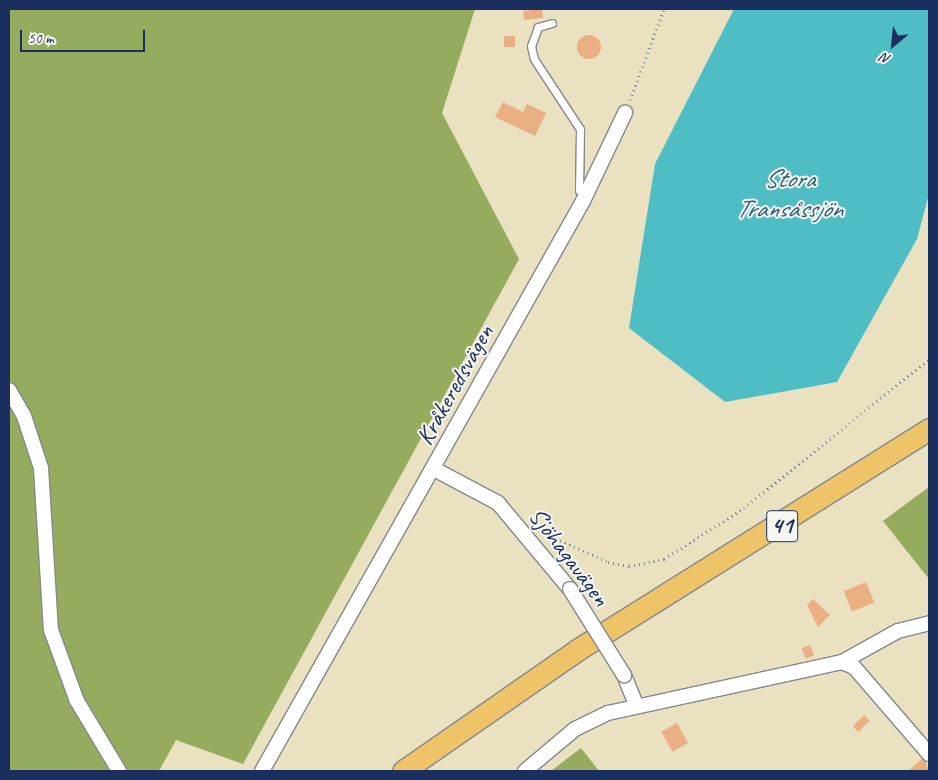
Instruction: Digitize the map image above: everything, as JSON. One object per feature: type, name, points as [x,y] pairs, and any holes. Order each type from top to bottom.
[{"type":"main road","name":"41","points":[[403,771],[577,650],[780,527],[929,429]]},
{"type":"street","name":"Kråkeredsvägen","points":[[262,771],[434,469],[586,196],[625,113]]},
{"type":"street","points":[[9,390],[24,416],[41,468],[51,630],[77,701],[119,771]]},
{"type":"street","name":"Sjöhagavägen","points":[[434,469],[498,504],[532,539],[570,588],[624,675],[636,704]]},
{"type":"street","points":[[525,771],[575,729],[636,704],[842,662],[898,631],[929,623]]},
{"type":"street","points":[[842,662],[854,667],[929,754]]},
{"type":"lane","points":[[552,23],[538,27],[531,46],[534,59],[580,129],[579,190],[586,196]]},
{"type":"path","points":[[625,113],[664,9]]},
{"type":"path","points":[[532,539],[542,532],[608,562],[629,566],[664,559],[744,508],[929,359]]},
{"type":"green space","points":[[9,9],[475,9],[442,113],[519,259],[243,764],[176,740],[159,771],[9,771]]},
{"type":"green space","points":[[929,487],[929,579],[883,521]]},
{"type":"green space","points":[[581,748],[599,771],[551,771]]},
{"type":"water","name":"Stora Transåssjön","points":[[734,9],[929,9],[929,194],[917,239],[837,382],[725,402],[629,328],[655,164]]},
{"type":"building","points":[[542,9],[543,18],[524,20],[523,11]]},
{"type":"building","points":[[589,35],[597,39],[601,47],[597,55],[589,59],[581,55],[577,47],[581,39]]},
{"type":"building","points":[[504,36],[515,36],[515,47],[504,47]]},
{"type":"building","points":[[503,102],[523,112],[527,104],[546,113],[535,136],[495,117]]},
{"type":"building","points":[[866,582],[874,602],[852,611],[844,591]]},
{"type":"building","points":[[813,599],[830,615],[818,627],[807,605]]},
{"type":"building","points":[[810,645],[814,655],[806,659],[802,648]]},
{"type":"building","points":[[864,715],[870,721],[858,732],[853,726]]},
{"type":"building","points":[[677,723],[688,743],[672,752],[661,732]]},
{"type":"building","points":[[924,757],[929,771],[908,771]]}]
